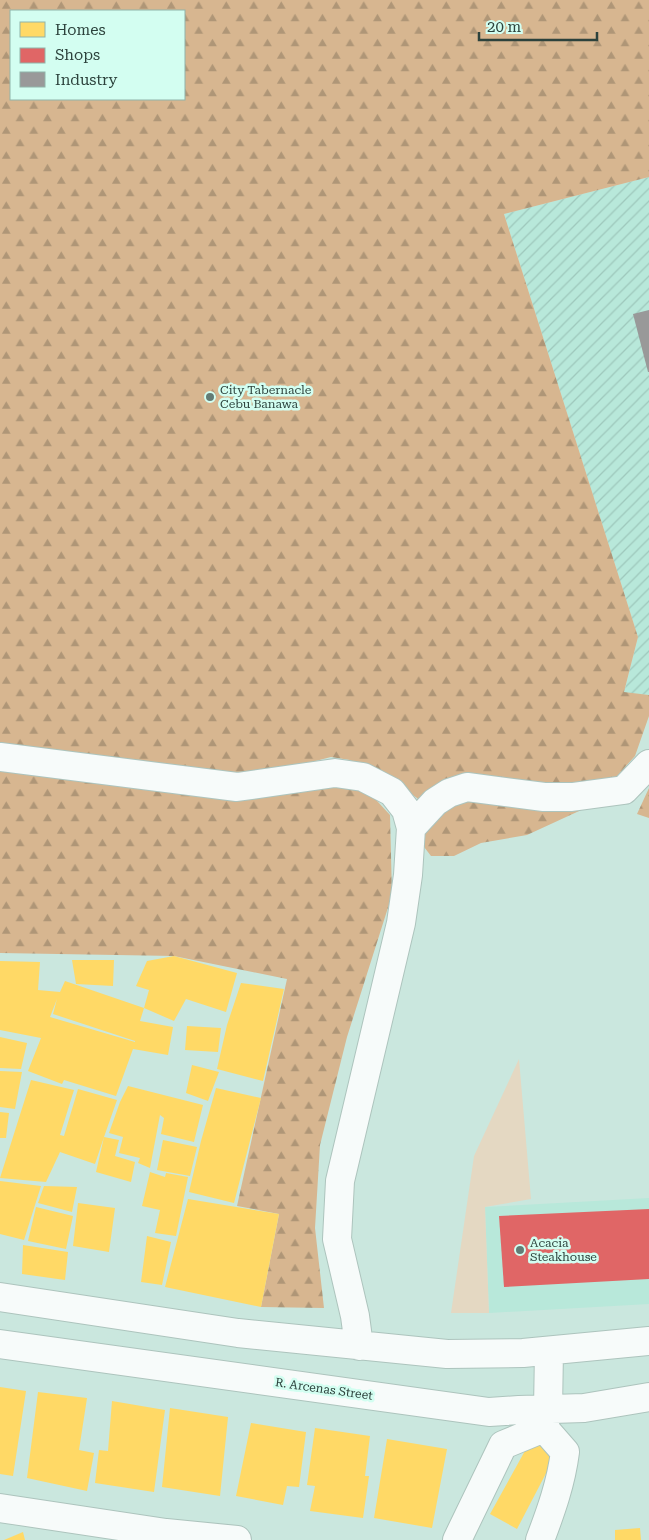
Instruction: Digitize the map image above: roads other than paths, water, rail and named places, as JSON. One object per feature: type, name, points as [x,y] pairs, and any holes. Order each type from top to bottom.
[{"type":"street","points":[[0,757],[237,787],[335,773],[364,777],[392,792],[406,810],[411,828],[408,875],[401,923],[340,1180],[337,1212],[336,1239],[353,1307],[359,1346]]},
{"type":"street","points":[[411,828],[435,802],[467,787],[544,797],[572,797],[624,790],[649,764]]},
{"type":"street","points":[[0,1297],[238,1333],[447,1354],[523,1353],[649,1341]]},
{"type":"street","name":"R. Arcenas Street","points":[[0,1344],[546,1419],[584,1408],[649,1397]]},
{"type":"street","points":[[540,1540],[555,1500],[562,1474],[565,1452],[546,1419],[549,1351]]},
{"type":"street","points":[[457,1540],[503,1445],[546,1419]]},
{"type":"street","points":[[0,1508],[167,1537],[237,1540]]},
{"type":"place","name":"City Tabernacle Cebu Banawa","points":[[210,397]]},
{"type":"place","name":"Acacia Steakhouse","points":[[520,1250]]}]
